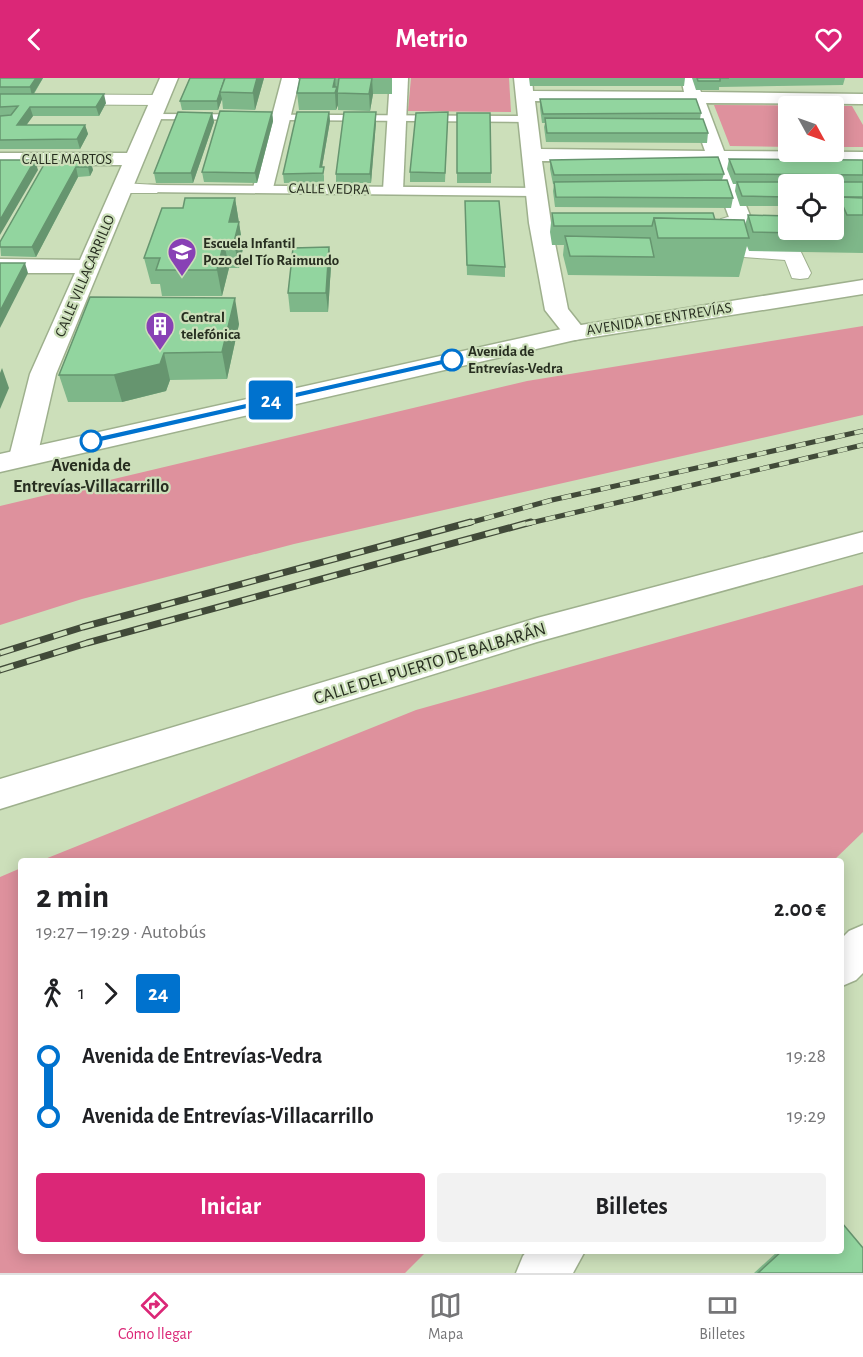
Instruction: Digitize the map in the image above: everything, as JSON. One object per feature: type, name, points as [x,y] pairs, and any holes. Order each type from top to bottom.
[{"type":"street","name":"CALLE VILLACARRILLO","points":[[12,460],[43,374],[169,78]]},
{"type":"street","points":[[263,188],[291,78]]},
{"type":"street","points":[[393,190],[399,118],[399,78]]},
{"type":"street","points":[[687,78],[718,157],[735,223],[737,252],[793,254],[800,273]]},
{"type":"street","points":[[575,333],[557,310],[546,224],[536,192],[524,87],[695,98],[863,99]]},
{"type":"street","points":[[0,99],[156,108]]},
{"type":"street","points":[[532,156],[863,158]]},
{"type":"street","name":"CALLE MARTOS","points":[[0,159],[135,159]]},
{"type":"street","name":"CALLE VEDRA","points":[[122,189],[150,189]]},
{"type":"street","points":[[0,266],[88,267]]},
{"type":"street","name":"AVENIDA DE ENTREVÍAS","points":[[12,460],[575,333],[863,287]]},
{"type":"street","name":"CALLE DEL PUERTO DE BALBARÁN","points":[[0,794],[426,663],[757,568],[863,542]]},
{"type":"street","points":[[844,964],[863,944]]},
{"type":"street","points":[[540,1273],[558,1254]]},
{"type":"lane","points":[[156,108],[282,117],[527,119]]},
{"type":"lane","name":"CALLE VEDRA","points":[[150,189],[263,188],[536,192]]},
{"type":"shaded area","points":[[411,78],[509,78],[511,112],[408,111]]},
{"type":"shaded area","points":[[714,105],[778,105],[778,147],[730,146]]},
{"type":"shaded area","points":[[844,106],[852,106],[863,125],[863,147],[844,147]]},
{"type":"shaded area","points":[[863,326],[863,415],[294,544],[82,599],[0,625],[0,506],[527,381]]},
{"type":"shaded area","points":[[863,585],[863,832],[836,858],[47,858],[416,710]]},
{"type":"shaded area","points":[[18,869],[18,1254],[424,1254],[405,1273],[0,1273],[0,877]]},
{"type":"building","points":[[0,78],[36,78],[30,87],[0,87]]},
{"type":"building","points":[[190,78],[225,78],[217,101],[180,101]]},
{"type":"building","points":[[225,78],[257,78],[253,93],[220,92]]},
{"type":"building","points":[[300,78],[335,78],[333,87],[337,87],[335,93],[297,93]]},
{"type":"building","points":[[339,78],[372,78],[369,94],[337,93]]},
{"type":"building","points":[[697,78],[720,78],[720,81],[698,81]]},
{"type":"building","points":[[0,94],[104,94],[96,107],[30,107],[17,125],[85,125],[77,139],[0,140],[0,116],[11,115],[18,106],[0,107]]},
{"type":"building","points":[[540,99],[696,99],[701,113],[543,114]]},
{"type":"building","points":[[220,111],[272,112],[255,173],[202,172]]},
{"type":"building","points":[[178,112],[212,113],[191,173],[154,173]]},
{"type":"building","points":[[297,112],[329,112],[320,167],[324,167],[323,173],[283,174]]},
{"type":"building","points":[[344,112],[376,112],[370,174],[336,174]]},
{"type":"building","points":[[448,112],[445,173],[410,172],[416,113]]},
{"type":"building","points":[[457,113],[490,113],[491,173],[457,173]]},
{"type":"building","points":[[545,118],[703,119],[708,133],[547,133]]},
{"type":"building","points":[[718,157],[724,174],[554,175],[550,160]]},
{"type":"building","points":[[729,159],[778,159],[778,162],[863,160],[863,175],[735,174]]},
{"type":"building","points":[[0,160],[35,160],[0,220]]},
{"type":"building","points":[[90,160],[88,167],[76,167],[32,247],[0,247],[0,242],[46,161]]},
{"type":"building","points":[[727,180],[733,198],[556,197],[554,182]]},
{"type":"building","points":[[737,182],[778,182],[778,197],[742,196]]},
{"type":"building","points":[[844,182],[863,182],[863,197],[844,197]]},
{"type":"building","points":[[844,197],[863,198],[863,215],[847,215],[844,208]]},
{"type":"building","points":[[185,198],[235,198],[229,222],[239,222],[234,242],[224,242],[217,270],[156,270],[160,258],[144,258],[162,208],[183,208]]},
{"type":"building","points":[[465,201],[499,201],[505,267],[467,265]]},
{"type":"building","points":[[552,213],[713,213],[715,220],[654,218],[652,226],[554,226]]},
{"type":"building","points":[[748,215],[778,216],[778,233],[753,232]]},
{"type":"building","points":[[654,218],[744,220],[749,238],[658,238]]},
{"type":"building","points":[[565,236],[650,238],[654,257],[570,256]]},
{"type":"building","points":[[329,247],[326,293],[288,293],[293,248]]},
{"type":"building","points":[[0,263],[25,263],[0,311]]},
{"type":"building","points":[[90,297],[235,298],[222,352],[164,353],[160,364],[114,375],[59,375]]},
{"type":"building","points":[[844,1225],[863,1248],[863,1273],[758,1273],[779,1254],[844,1254]]},
{"type":"railway","points":[[465,524],[552,500],[863,431]]},
{"type":"railway","points":[[526,524],[863,445]]},
{"type":"railway","points":[[0,653],[83,627],[471,522]]},
{"type":"railway","points":[[0,670],[87,643],[531,522]]},
{"type":"bus line","name":"24","points":[[91,441],[452,360]]},
{"type":"place","name":"Escuela Infantil Pozo del Tío Raimundo","points":[[182,278]]},
{"type":"place","name":"Central telefónica","points":[[160,352]]},
{"type":"place","name":"Avenida de Entrevías-Vedra","points":[[452,360]]},
{"type":"place","name":"Avenida de Entrevías-Villacarrillo","points":[[91,441]]}]
